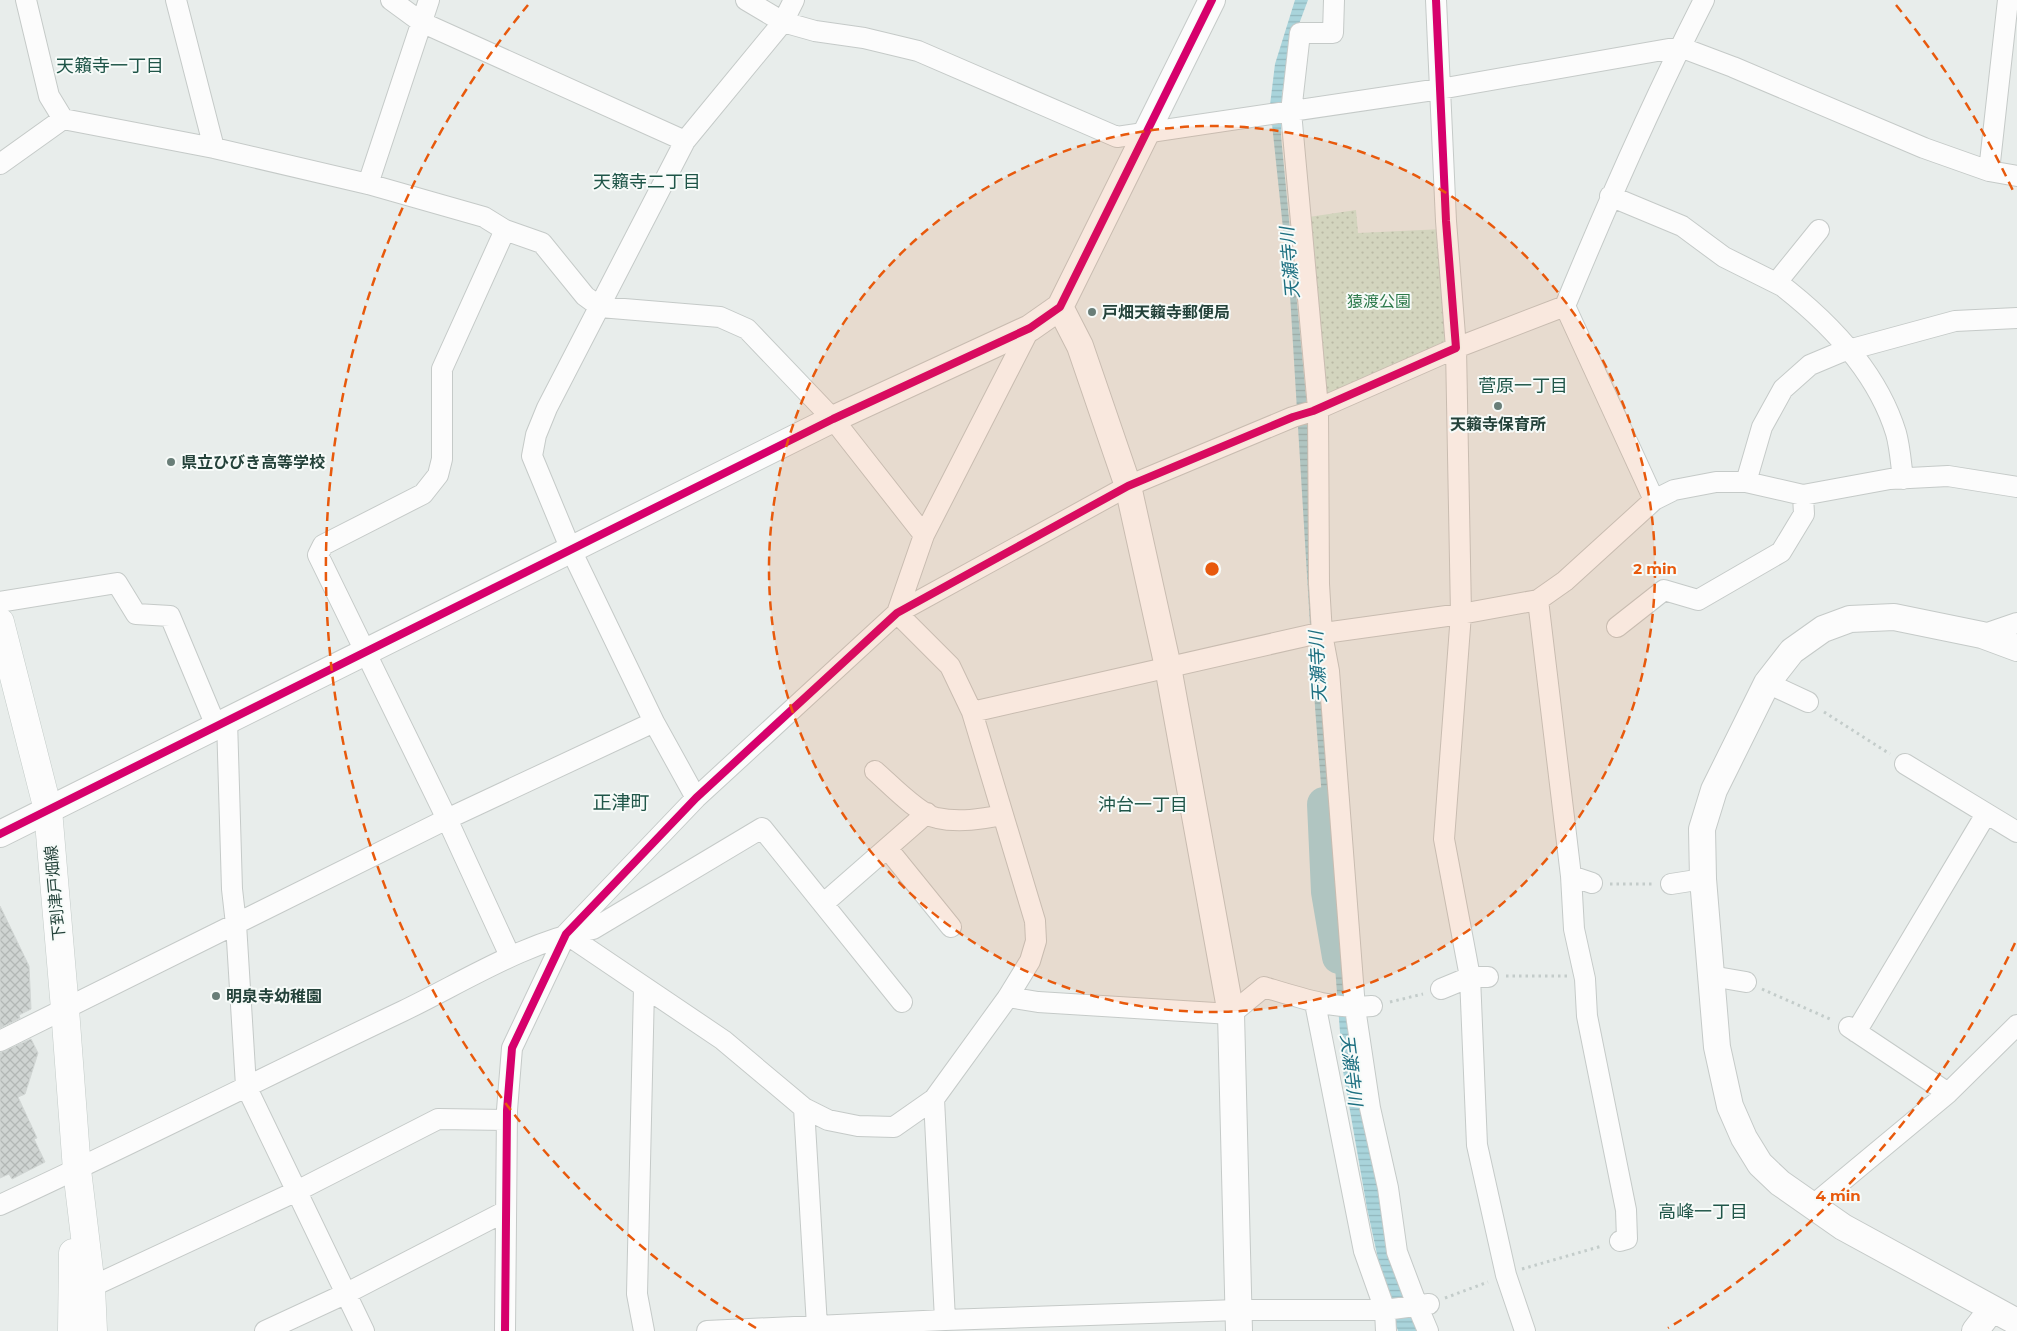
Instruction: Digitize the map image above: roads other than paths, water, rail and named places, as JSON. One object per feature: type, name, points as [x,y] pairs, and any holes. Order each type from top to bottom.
[{"type":"main road","name":"下到津戸畑線","points":[[0,623],[48,810],[66,1009],[77,1170],[91,1288],[93,1331]]},
{"type":"main road","name":"下到津戸畑線","points":[[72,1331],[77,1170]]},
{"type":"street","points":[[26,0],[49,96],[63,118],[214,148],[368,184],[484,217],[505,230],[542,243],[586,296],[600,307],[720,317],[747,328],[834,419],[924,535]]},
{"type":"street","points":[[176,0],[214,148]]},
{"type":"street","points":[[391,0],[421,22],[685,141]]},
{"type":"street","points":[[368,184],[429,0]]},
{"type":"street","points":[[746,0],[783,22],[816,31],[864,38],[918,51],[1117,137],[1147,131],[1440,89],[1680,47],[1734,66],[1924,148],[1989,171],[2017,176]]},
{"type":"street","points":[[696,798],[654,722],[571,550],[532,456],[536,435],[546,408],[685,141],[783,22],[794,0]]},
{"type":"street","points":[[0,834],[834,419],[1030,328],[1060,307],[1212,0]]},
{"type":"street","points":[[1334,0],[1333,33],[1300,33],[1289,112],[1316,409],[1319,584],[1316,635],[1329,671],[1364,1007],[1370,1108],[1388,1188],[1397,1252],[1424,1304],[1428,1331]]},
{"type":"street","points":[[1436,0],[1446,221],[1456,348],[1461,614],[1444,839],[1479,977],[1477,1145],[1506,1275],[1525,1331]]},
{"type":"street","points":[[505,1331],[507,1120],[512,1048],[566,934],[696,798],[897,613],[1128,486],[1316,409],[1456,348],[1565,306],[1610,196],[1704,0]]},
{"type":"street","points":[[1989,171],[2008,0]]},
{"type":"street","points":[[0,164],[63,118]]},
{"type":"street","points":[[1610,196],[1682,226],[1724,257],[1782,286]]},
{"type":"street","points":[[505,230],[442,369],[442,459],[438,475],[423,494],[323,545],[318,555],[447,819],[510,956]]},
{"type":"street","points":[[1819,230],[1777,282],[1810,308],[1849,350],[1865,372],[1890,416],[1896,436],[1903,478]]},
{"type":"street","points":[[1565,306],[1654,500]]},
{"type":"street","points":[[1060,307],[1080,346],[1128,486],[1168,667],[1231,1014],[1238,1320]]},
{"type":"street","points":[[1746,482],[1762,427],[1784,389],[1810,365],[1849,350],[1955,321],[2017,318]]},
{"type":"street","points":[[897,613],[924,535],[1030,328]]},
{"type":"street","points":[[972,712],[1316,635],[1461,614],[1538,600],[1565,581],[1654,500],[1674,490],[1716,482],[1746,482],[1804,495],[1903,478],[1948,476],[2017,487]]},
{"type":"street","points":[[1617,627],[1664,590],[1698,600],[1781,552],[1804,514],[1804,495]]},
{"type":"street","points":[[0,602],[117,583],[136,614],[170,616],[222,723],[246,1086],[347,1292],[364,1331]]},
{"type":"street","points":[[1538,600],[1580,977],[1626,1210],[1626,1239],[1620,1241]]},
{"type":"street","points":[[566,934],[723,1040],[804,1108],[828,1120],[858,1126],[894,1127],[934,1099],[1008,997],[1030,961],[1036,941],[1035,921],[972,712],[950,666],[897,613]]},
{"type":"street","points":[[2017,648],[1982,634],[1894,617],[1850,619],[1823,629],[1792,651],[1768,684],[1714,790],[1702,829],[1703,879],[1718,1047],[1730,1106],[1744,1138],[1760,1164],[1780,1184],[1843,1227],[1882,1250],[2005,1306],[2017,1322]]},
{"type":"street","points":[[1982,634],[2017,623]]},
{"type":"street","points":[[1768,684],[1808,702]]},
{"type":"street","points":[[0,1041],[447,819],[654,722]]},
{"type":"street","points":[[1905,764],[2017,832]]},
{"type":"street","points":[[875,771],[916,807],[936,818],[974,820],[1003,815]]},
{"type":"street","points":[[823,904],[927,813]]},
{"type":"street","points":[[1948,1093],[1853,1030],[1986,814]]},
{"type":"street","points":[[0,1205],[77,1170],[444,991],[510,956],[566,934],[593,928],[762,828],[902,1002]]},
{"type":"street","points":[[887,848],[951,927]]},
{"type":"street","points":[[1570,876],[1592,883]]},
{"type":"street","points":[[1672,884],[1703,879]]},
{"type":"street","points":[[1711,976],[1746,982]]},
{"type":"street","points":[[1441,990],[1479,977]]},
{"type":"street","points":[[1008,997],[1038,1002],[1231,1014],[1264,987],[1315,1003],[1364,1007]]},
{"type":"street","points":[[644,988],[637,1294],[644,1331]]},
{"type":"street","points":[[1315,1003],[1364,1251],[1386,1310],[1386,1331]]},
{"type":"street","points":[[1812,1206],[1948,1093],[2017,1025]]},
{"type":"street","points":[[934,1099],[945,1320]]},
{"type":"street","points":[[804,1108],[817,1326]]},
{"type":"street","points":[[91,1288],[297,1191],[438,1119],[507,1120]]},
{"type":"street","points":[[265,1331],[347,1292],[506,1211]]},
{"type":"street","points":[[707,1331],[945,1320],[1238,1320],[1386,1310],[1424,1304]]},
{"type":"street","points":[[1975,1331],[2005,1306]]},
{"type":"water","points":[[1295,0],[1308,0],[1293,40],[1282,93],[1281,136],[1309,427],[1354,1045],[1420,1331],[1398,1331],[1385,1291],[1367,1208],[1343,1071],[1315,707],[1290,295],[1270,105],[1275,64]]},
{"type":"waterway","name":"天瀬寺川","points":[[1324,804],[1328,892],[1339,957]]},
{"type":"place","name":"戸畑天籟寺郵便局","points":[[1092,312]]},
{"type":"place","name":"天籟寺保育所","points":[[1498,406]]},
{"type":"place","name":"県立ひびき高等学校","points":[[171,462]]},
{"type":"place","name":"明泉寺幼稚園","points":[[216,996]]},
{"type":"district","name":"天籟寺一丁目","points":[[110,66]]},
{"type":"district","name":"天籟寺二丁目","points":[[647,182]]},
{"type":"district","name":"菅原一丁目","points":[[1523,386]]},
{"type":"district","name":"正津町","points":[[621,802]]},
{"type":"district","name":"沖台一丁目","points":[[1143,805]]},
{"type":"district","name":"高峰一丁目","points":[[1703,1212]]},
{"type":"park label","name":"猿渡公園","points":[[1379,301]]}]
